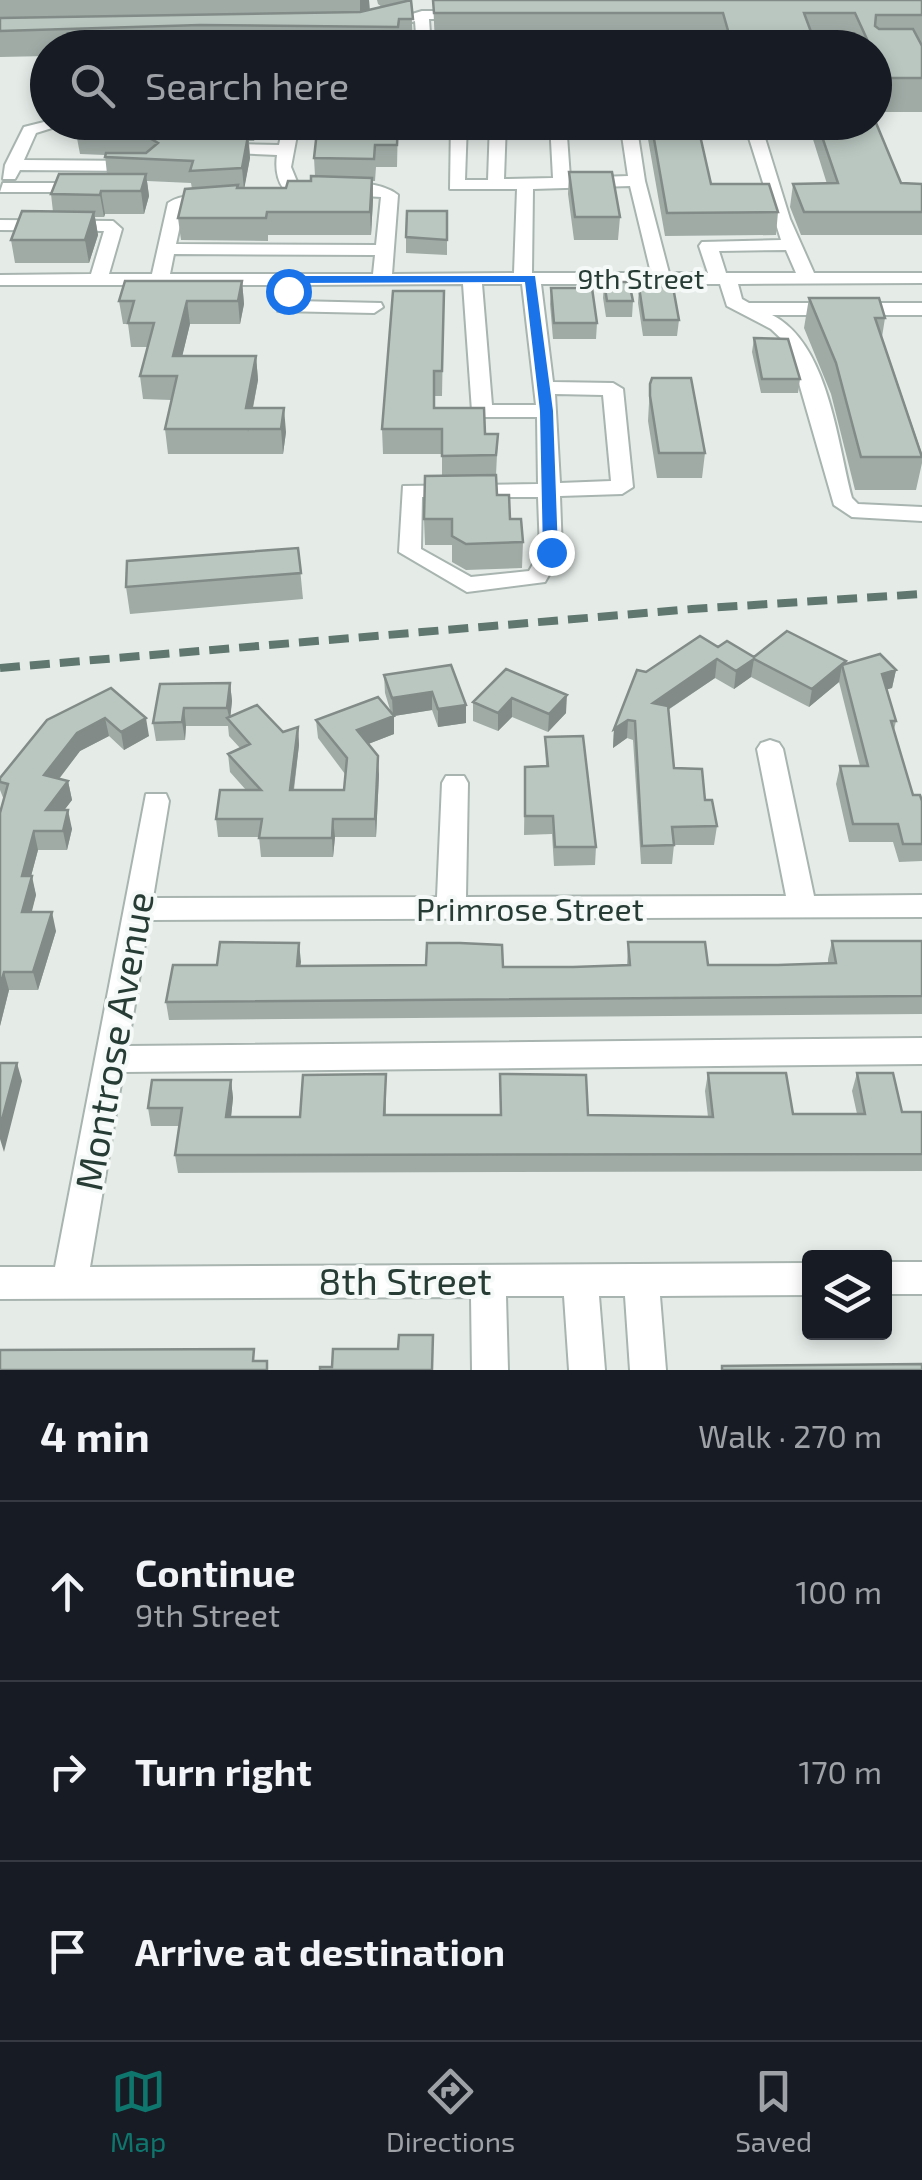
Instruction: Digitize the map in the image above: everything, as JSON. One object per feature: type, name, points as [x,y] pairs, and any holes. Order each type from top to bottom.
[{"type":"street","points":[[423,16],[437,5],[429,0]]},
{"type":"street","points":[[369,8],[390,22]]},
{"type":"street","points":[[361,30],[423,16],[490,15]]},
{"type":"street","points":[[423,16],[423,30]]},
{"type":"street","points":[[0,138],[28,134]]},
{"type":"street","points":[[5,180],[28,134]]},
{"type":"street","points":[[187,140],[192,148],[286,150]]},
{"type":"street","points":[[288,140],[284,192],[390,195],[382,279]]},
{"type":"street","points":[[457,140],[456,185],[637,181]]},
{"type":"street","points":[[496,184],[497,140]]},
{"type":"street","points":[[559,140],[562,184]]},
{"type":"street","points":[[631,140],[661,278]]},
{"type":"street","points":[[757,140],[791,246],[807,278]]},
{"type":"street","points":[[5,180],[148,166]]},
{"type":"street","points":[[5,180],[104,188]]},
{"type":"street","points":[[525,184],[522,238],[547,411],[546,490],[551,552],[537,577],[467,585],[410,552],[411,491],[546,490],[622,486],[613,389],[544,388]]},
{"type":"street","points":[[160,280],[176,203],[237,198]]},
{"type":"street","points":[[0,225],[107,226],[112,229],[98,280]]},
{"type":"street","points":[[791,246],[708,246],[734,302],[789,333],[796,343],[842,500],[852,510],[922,514]]},
{"type":"street","points":[[166,249],[385,250]]},
{"type":"street","name":"9th Street","points":[[0,280],[922,278]]},
{"type":"street","points":[[290,279],[284,314],[374,306]]},
{"type":"street","points":[[472,279],[482,411],[547,411]]},
{"type":"street","points":[[744,310],[922,308]]},
{"type":"street","points":[[770,749],[802,906]]},
{"type":"street","points":[[451,908],[454,783]]},
{"type":"street","name":"Montrose Avenue","points":[[70,1282],[156,801]]},
{"type":"street","name":"Primrose Street","points":[[138,909],[922,906]]},
{"type":"street","points":[[110,1059],[922,1051]]},
{"type":"street","points":[[892,1278],[922,1278]]},
{"type":"street","name":"8th Street","points":[[0,1283],[802,1279]]},
{"type":"street","points":[[488,1280],[490,1370]]},
{"type":"street","points":[[580,1280],[587,1370]]},
{"type":"street","points":[[641,1280],[648,1370]]},
{"type":"building","points":[[411,0],[413,19],[399,19],[398,27],[200,25],[0,31],[0,18],[360,12]]},
{"type":"building","points":[[433,0],[922,0],[922,15],[876,15],[875,26],[913,29],[922,46],[922,78],[892,78],[892,30],[863,30],[855,13],[804,13],[810,30],[728,30],[723,13],[434,13]]},
{"type":"building","points":[[153,140],[247,140],[242,168],[190,171],[193,161],[105,157],[106,153],[146,153],[158,143]]},
{"type":"building","points":[[316,140],[397,140],[397,145],[375,145],[374,159],[314,158]]},
{"type":"building","points":[[654,140],[701,140],[711,184],[769,184],[778,212],[667,213]]},
{"type":"building","points":[[823,140],[883,140],[901,183],[922,184],[922,212],[804,212],[793,184],[838,183]]},
{"type":"building","points":[[569,172],[612,172],[620,217],[575,217]]},
{"type":"building","points":[[59,174],[146,174],[141,191],[51,194]]},
{"type":"building","points":[[311,176],[372,178],[370,212],[267,212],[266,218],[178,218],[185,189],[238,185],[237,188],[286,188],[288,181],[311,181]]},
{"type":"building","points":[[22,211],[94,212],[85,240],[11,240]]},
{"type":"building","points":[[407,211],[447,211],[447,240],[406,237]]},
{"type":"building","points":[[125,281],[242,281],[238,301],[187,301],[173,356],[256,356],[246,408],[284,408],[281,429],[165,429],[177,376],[140,376],[154,323],[128,323],[134,301],[119,301]]},
{"type":"building","points":[[604,282],[629,282],[633,301],[607,301]]},
{"type":"building","points":[[639,287],[673,287],[679,320],[644,320]]},
{"type":"building","points":[[551,288],[592,288],[597,323],[554,323]]},
{"type":"building","points":[[393,291],[444,291],[442,371],[434,371],[434,408],[484,408],[485,434],[498,434],[496,455],[442,456],[442,429],[382,429]]},
{"type":"building","points":[[809,298],[879,298],[885,318],[875,318],[922,457],[861,457],[836,363]]},
{"type":"building","points":[[754,338],[788,339],[800,379],[762,379]]},
{"type":"building","points":[[652,378],[691,378],[705,453],[659,453],[650,396]]},
{"type":"building","points":[[496,475],[497,495],[509,495],[510,519],[521,519],[523,542],[466,544],[452,536],[452,519],[424,519],[425,476]]},
{"type":"building","points":[[298,548],[301,573],[126,587],[127,561]]},
{"type":"building","points":[[787,631],[846,661],[812,689],[754,659],[736,671],[717,659],[653,703],[668,706],[674,768],[702,769],[705,800],[712,800],[717,826],[672,827],[674,845],[642,846],[635,721],[628,720],[614,729],[637,670],[646,672],[700,636],[718,647],[727,641],[754,657]]},
{"type":"building","points":[[880,654],[896,670],[882,674],[913,795],[920,795],[922,801],[922,844],[903,844],[898,824],[853,824],[840,766],[868,766],[842,665]]},
{"type":"building","points":[[451,665],[466,705],[438,709],[432,692],[392,698],[384,675]]},
{"type":"building","points":[[506,669],[567,695],[549,714],[512,698],[498,713],[473,702]]},
{"type":"building","points":[[230,683],[227,708],[184,708],[182,722],[153,723],[160,684]]},
{"type":"building","points":[[111,688],[146,718],[121,732],[105,718],[77,733],[44,775],[68,781],[46,810],[68,810],[63,831],[34,831],[22,876],[32,876],[22,912],[52,912],[33,972],[4,972],[0,987],[0,813],[8,784],[0,782],[0,778],[47,720]]},
{"type":"building","points":[[378,697],[394,716],[357,730],[378,756],[375,819],[333,819],[332,838],[259,838],[262,819],[216,819],[220,790],[261,790],[228,754],[250,744],[227,718],[257,705],[283,732],[298,727],[290,790],[344,790],[347,758],[316,720]]},
{"type":"building","points":[[583,736],[596,847],[555,847],[553,816],[525,816],[525,767],[548,766],[545,737]]},
{"type":"building","points":[[832,941],[922,941],[922,996],[166,1002],[173,965],[217,965],[220,942],[299,943],[297,966],[426,965],[427,943],[460,943],[502,945],[503,967],[573,967],[630,965],[628,942],[705,942],[708,965],[836,963]]},
{"type":"building","points":[[0,1063],[17,1063],[0,1127]]},
{"type":"building","points":[[708,1073],[786,1073],[793,1114],[865,1114],[857,1073],[893,1073],[902,1112],[922,1112],[922,1154],[175,1155],[182,1108],[148,1108],[152,1080],[231,1080],[226,1117],[300,1117],[303,1075],[386,1074],[384,1115],[501,1115],[500,1074],[586,1075],[588,1115],[713,1117]]},
{"type":"building","points":[[399,1335],[433,1335],[432,1370],[320,1370],[332,1367],[333,1349],[398,1349]]},
{"type":"building","points":[[254,1349],[253,1361],[267,1361],[267,1370],[0,1370],[0,1350]]},
{"type":"building","points":[[922,1364],[922,1370],[722,1370],[722,1366]]},
{"type":"railway","points":[[0,668],[692,609],[922,594]]},
{"type":"route","points":[[288,291],[290,279],[531,279],[547,411],[546,490],[551,552]]}]
